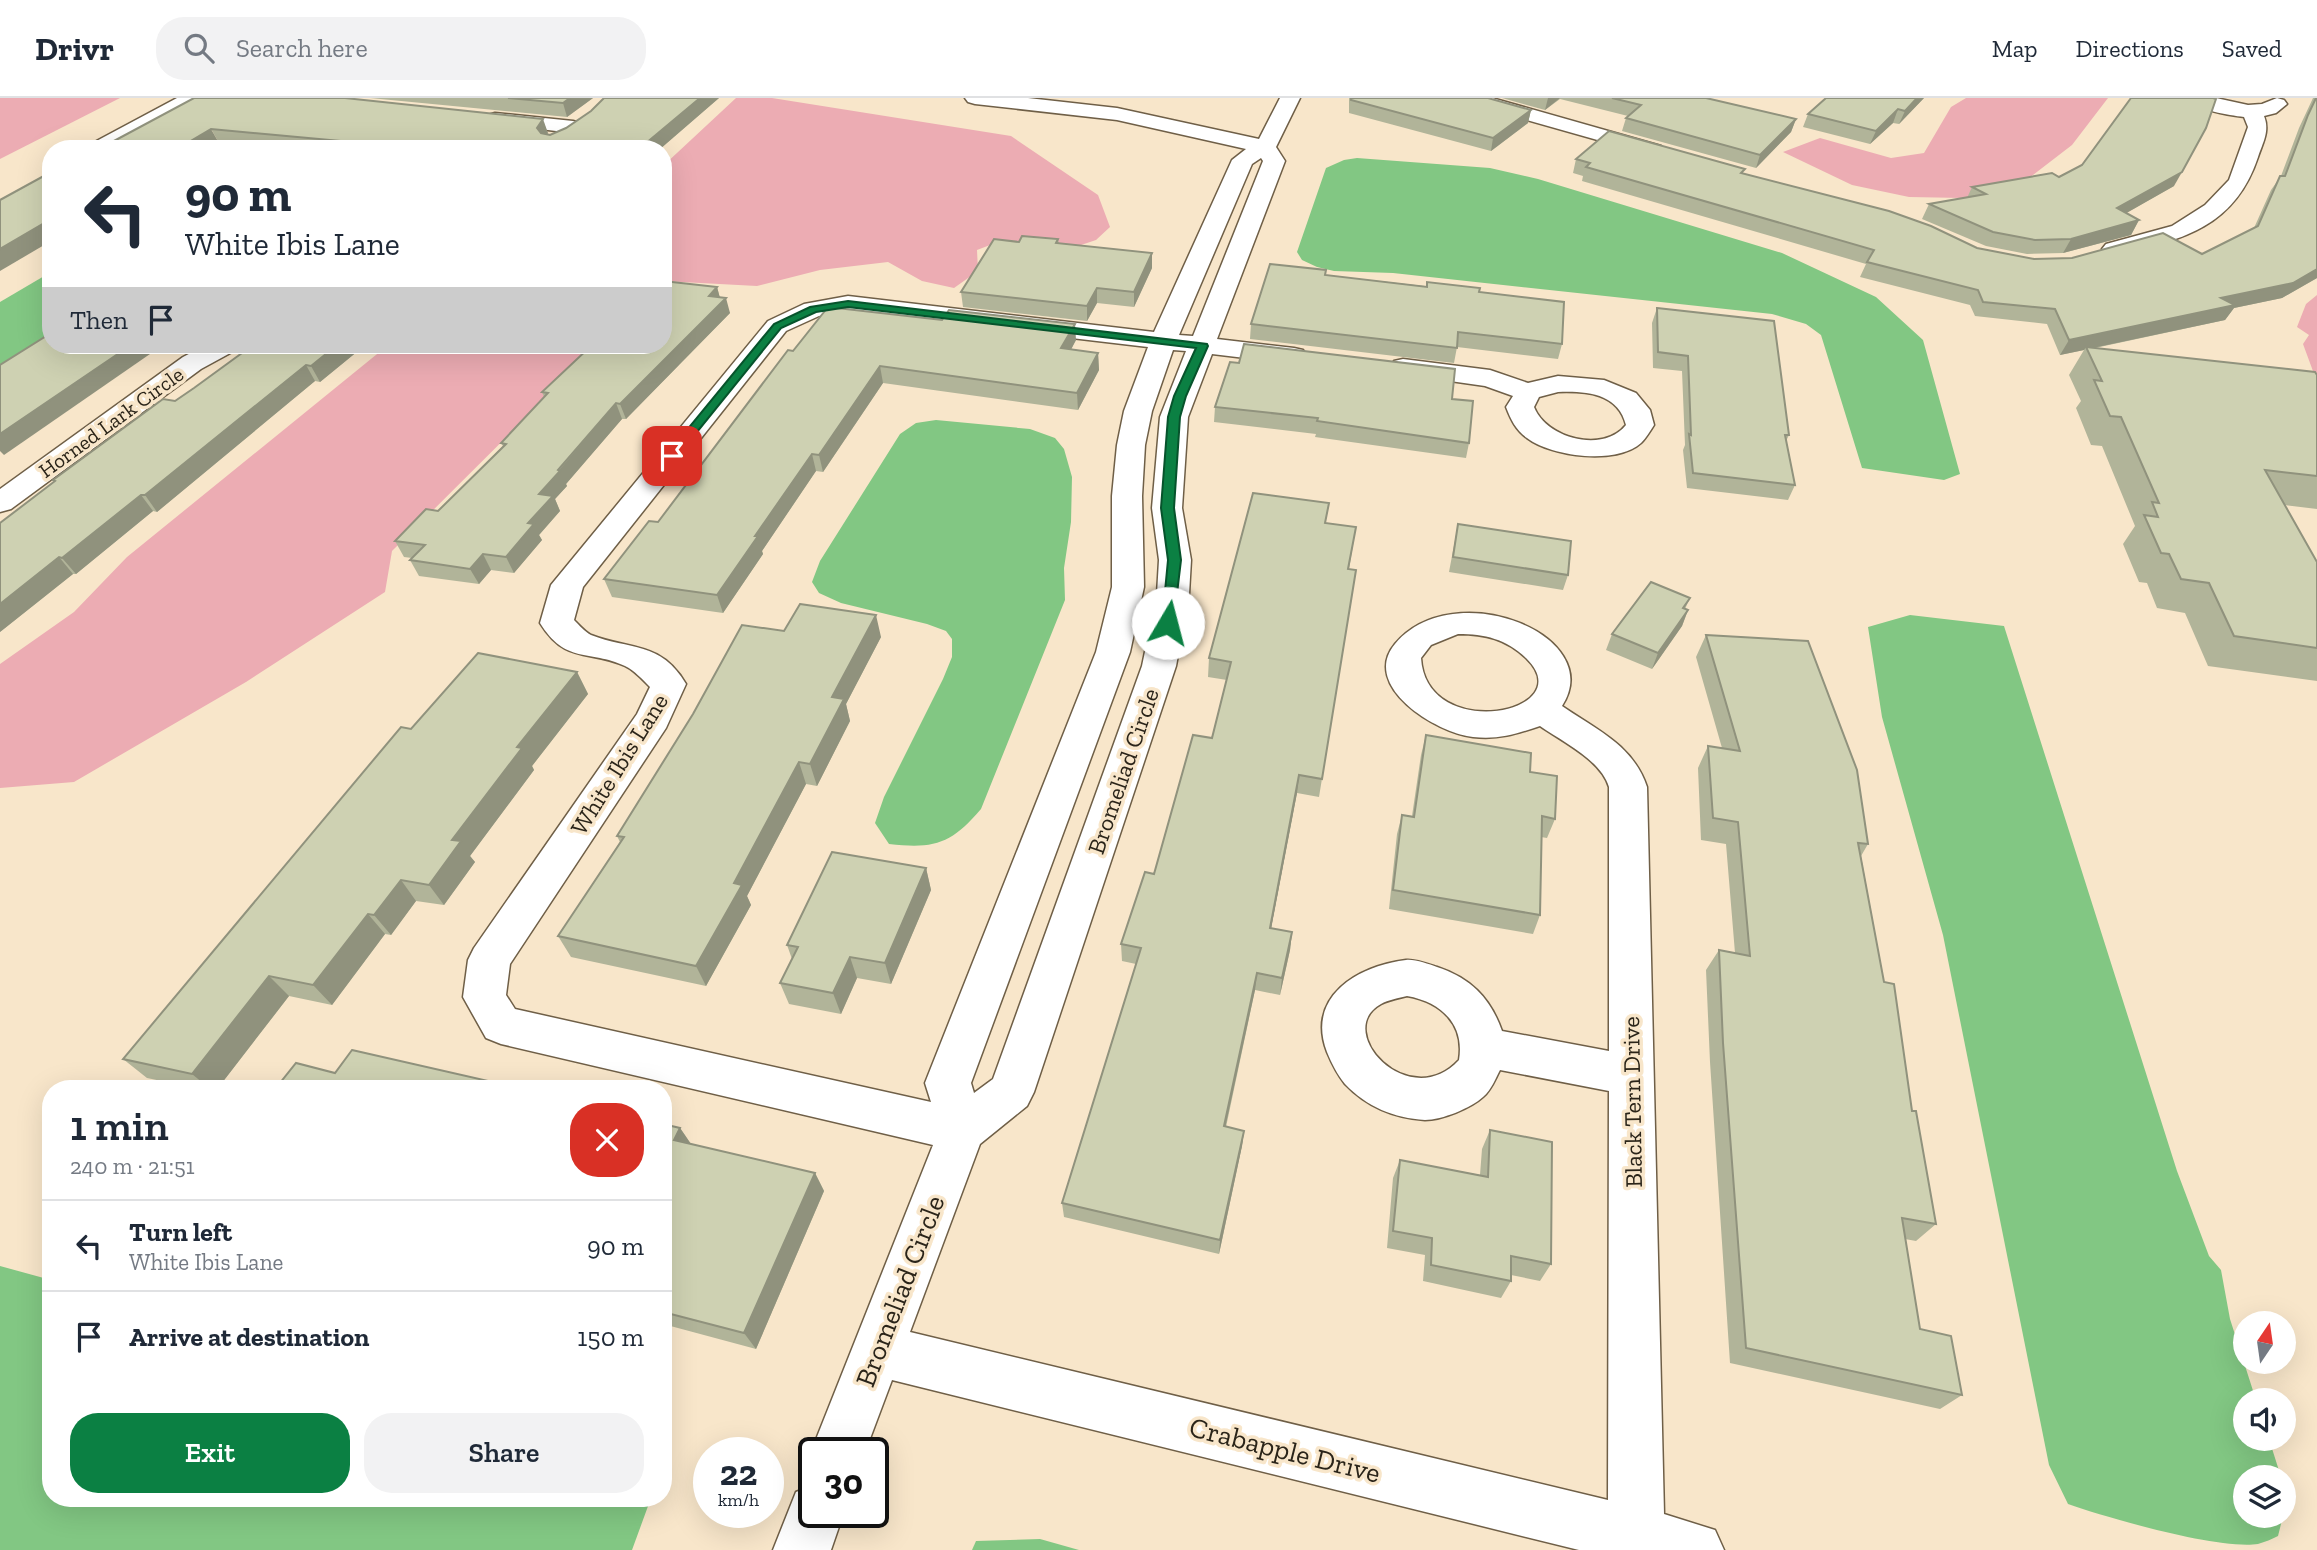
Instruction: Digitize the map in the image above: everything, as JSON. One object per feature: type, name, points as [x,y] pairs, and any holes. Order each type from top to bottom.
[{"type":"street","points":[[112,140],[178,104],[200,98]]},
{"type":"street","points":[[975,98],[1117,114],[1265,147]]},
{"type":"street","name":"Bromeliad Circle","points":[[962,1130],[948,1083],[1113,652],[1124,611],[1128,587],[1127,496],[1133,431],[1163,341],[1244,160],[1265,147],[1290,98]]},
{"type":"street","points":[[1470,98],[1670,154]]},
{"type":"street","points":[[2198,98],[2225,107],[2252,110],[2272,107],[2277,103],[2276,98]]},
{"type":"street","points":[[2090,256],[2180,231],[2213,210],[2239,182],[2258,127],[2252,110]]},
{"type":"street","points":[[556,140],[592,112]]},
{"type":"street","points":[[476,117],[573,127]]},
{"type":"street","name":"Bromeliad Circle","points":[[844,1437],[962,1130],[1011,1092],[1159,666],[1173,594],[1175,560],[1167,508],[1174,417],[1274,161],[1265,147]]},
{"type":"street","name":"White Ibis Lane","points":[[962,1130],[501,1025],[484,997],[489,960],[653,719],[669,684],[637,657],[578,643],[557,624],[567,585],[778,326],[813,309],[848,304],[1324,359]]},
{"type":"street","name":"Horned Lark Circle","points":[[0,503],[192,363],[208,354]]},
{"type":"street","points":[[1378,365],[1490,378],[1529,392]]},
{"type":"street","name":"Black Tern Drive","points":[[1542,710],[1610,757],[1623,771],[1628,787],[1636,1536]]},
{"type":"street","points":[[1483,1047],[1632,1075]]},
{"type":"street","name":"Crabapple Drive","points":[[876,1350],[1695,1550]]},
{"type":"street","points":[[802,1550],[810,1528]]},
{"type":"shaded area","points":[[0,98],[120,98],[0,159]]},
{"type":"shaded area","points":[[736,98],[772,98],[1011,136],[1098,195],[1110,227],[1096,240],[1069,249],[998,242],[977,250],[978,271],[954,288],[922,281],[888,262],[820,270],[757,286],[672,281],[672,158]]},
{"type":"shaded area","points":[[1966,98],[2108,98],[2072,145],[2024,182],[1963,198],[1909,197],[1852,185],[1783,152],[1820,138],[1891,158],[1924,153],[1951,107]]},
{"type":"shaded area","points":[[1357,158],[1490,168],[1538,179],[1782,253],[1876,297],[1923,340],[1960,474],[1944,480],[1862,468],[1821,335],[1806,324],[1772,314],[1393,273],[1334,271],[1302,260],[1297,252],[1326,168]]},
{"type":"shaded area","points":[[42,277],[42,342],[0,368],[0,302]]},
{"type":"shaded area","points":[[2317,295],[2317,382],[2303,344],[2309,335],[2297,327],[2306,304]]},
{"type":"shaded area","points":[[377,354],[590,354],[392,551],[385,592],[246,682],[74,782],[0,788],[0,664],[74,612],[127,557]]},
{"type":"shaded area","points":[[936,420],[1030,429],[1055,438],[1064,449],[1072,477],[1071,522],[1064,568],[1065,600],[981,809],[960,830],[941,842],[919,846],[889,844],[875,823],[884,797],[943,679],[952,657],[952,639],[946,631],[927,624],[841,603],[819,593],[812,582],[820,561],[900,434],[916,423]]},
{"type":"shaded area","points":[[1910,615],[2004,626],[2177,1171],[2209,1256],[2221,1270],[2233,1328],[2233,1374],[2248,1374],[2252,1388],[2233,1388],[2233,1451],[2273,1451],[2277,1465],[2233,1465],[2233,1528],[2280,1528],[2278,1536],[2258,1544],[2240,1545],[2191,1538],[2109,1517],[2068,1504],[2049,1465],[1943,935],[1882,717],[1868,627]]},
{"type":"shaded area","points":[[0,1266],[42,1278],[42,1507],[648,1507],[632,1550],[0,1550]]},
{"type":"shaded area","points":[[1040,1539],[1079,1550],[972,1550],[976,1541]]},
{"type":"building","points":[[194,98],[345,98],[543,119],[537,128],[541,133],[550,135],[591,111],[604,98],[700,98],[650,140],[330,140],[211,129],[192,140],[116,140]]},
{"type":"building","points":[[508,98],[570,98],[563,103]]},
{"type":"building","points":[[1351,98],[1488,98],[1531,110],[1493,138]]},
{"type":"building","points":[[1612,98],[1706,98],[1796,119],[1760,155],[1626,118],[1641,105]]},
{"type":"building","points":[[1826,98],[1917,98],[1905,111],[1898,109],[1876,131],[1808,114]]},
{"type":"building","points":[[2131,98],[2216,99],[2206,128],[2182,172],[2117,208],[2139,220],[2071,239],[2035,240],[1993,232],[1929,204],[1986,194],[1972,187],[2052,173],[2059,177],[2082,165]]},
{"type":"building","points":[[2316,98],[2317,269],[2293,283],[2221,298],[2235,305],[2069,340],[2055,309],[1983,302],[1978,290],[1867,262],[1874,250],[1586,167],[1590,163],[1576,159],[1609,131],[1745,169],[1741,173],[1889,211],[1931,226],[1977,248],[2034,259],[2072,258],[2163,233],[2202,254],[2258,226],[2280,176],[2285,176]]},
{"type":"building","points":[[42,177],[42,224],[0,249],[0,200]]},
{"type":"building","points":[[1022,236],[1058,239],[1056,243],[1152,253],[1134,292],[1097,288],[1087,306],[961,292],[994,239],[1019,242]]},
{"type":"building","points":[[1270,264],[1326,270],[1325,275],[1427,287],[1427,282],[1480,288],[1479,292],[1564,302],[1562,344],[1458,332],[1457,348],[1251,324]]},
{"type":"building","points":[[672,282],[717,287],[709,296],[726,298],[672,352]]},
{"type":"building","points":[[828,307],[942,320],[949,310],[1075,324],[1061,348],[1098,353],[1077,393],[880,366],[819,455],[812,454],[717,595],[604,579],[649,521],[658,522],[788,350],[793,351]]},
{"type":"building","points":[[1657,308],[1774,321],[1789,435],[1785,435],[1795,485],[1693,473],[1689,434],[1691,435],[1688,356],[1658,352]]},
{"type":"building","points":[[42,339],[42,354],[118,354],[0,434],[0,365]]},
{"type":"building","points":[[1244,344],[1455,369],[1452,399],[1473,401],[1469,443],[1317,421],[1318,418],[1215,407],[1230,362],[1239,363]]},
{"type":"building","points":[[2086,347],[2315,372],[2317,476],[2265,470],[2317,562],[2317,648],[2234,636],[2209,583],[2181,579],[2169,554],[2161,553],[2144,515],[2158,517],[2152,502],[2159,503],[2121,417],[2110,416],[2094,380],[2102,381]]},
{"type":"building","points":[[240,354],[326,354],[311,366],[306,365],[145,495],[141,495],[0,604],[0,523],[55,481],[53,480],[163,399],[175,401]]},
{"type":"building","points":[[582,354],[670,354],[620,404],[616,403],[558,470],[560,471],[539,494],[553,496],[528,523],[534,524],[506,557],[483,554],[470,569],[410,560],[425,545],[395,541],[426,509],[438,511],[506,444],[501,443],[548,393],[542,392]]},
{"type":"building","points":[[1253,493],[1329,503],[1325,523],[1356,527],[1348,569],[1356,570],[1322,779],[1299,775],[1270,928],[1292,932],[1282,978],[1257,973],[1224,1126],[1244,1131],[1220,1240],[1062,1203],[1141,948],[1121,944],[1145,872],[1154,874],[1193,735],[1212,738],[1231,662],[1209,658]]},
{"type":"building","points":[[1458,524],[1571,541],[1568,575],[1453,557]]},
{"type":"building","points":[[1651,582],[1690,598],[1683,608],[1688,610],[1658,653],[1612,634]]},
{"type":"building","points":[[800,604],[876,615],[832,697],[844,699],[810,764],[799,762],[734,883],[742,885],[696,966],[558,936],[624,837],[617,836],[693,714],[742,625],[784,631]]},
{"type":"building","points":[[1706,635],[1808,641],[1857,770],[1868,844],[1858,843],[1884,982],[1894,984],[1912,1111],[1916,1111],[1936,1224],[1902,1218],[1920,1329],[1951,1336],[1962,1395],[1746,1348],[1723,1043],[1719,950],[1750,956],[1738,822],[1713,818],[1708,746],[1740,751]]},
{"type":"building","points":[[478,653],[577,672],[517,747],[522,748],[452,840],[461,841],[429,885],[401,880],[374,915],[368,914],[313,985],[269,976],[192,1074],[123,1059],[401,727],[411,729]]},
{"type":"building","points":[[1426,735],[1531,753],[1530,772],[1557,776],[1555,819],[1542,816],[1540,915],[1393,890],[1402,815],[1414,817]]},
{"type":"building","points":[[832,852],[926,868],[885,963],[850,957],[833,993],[780,983],[798,947],[787,945]]},
{"type":"building","points":[[352,1050],[484,1080],[282,1080],[296,1063],[335,1073]]},
{"type":"building","points":[[672,1126],[680,1128],[674,1140],[815,1173],[744,1333],[672,1314]]},
{"type":"building","points":[[1490,1130],[1552,1142],[1551,1264],[1511,1256],[1511,1281],[1431,1265],[1432,1238],[1393,1231],[1400,1160],[1488,1177]]},
{"type":"route","points":[[672,456],[778,326],[813,309],[848,304],[1203,346],[1180,396],[1174,417],[1167,508],[1175,560],[1168,623]]}]
